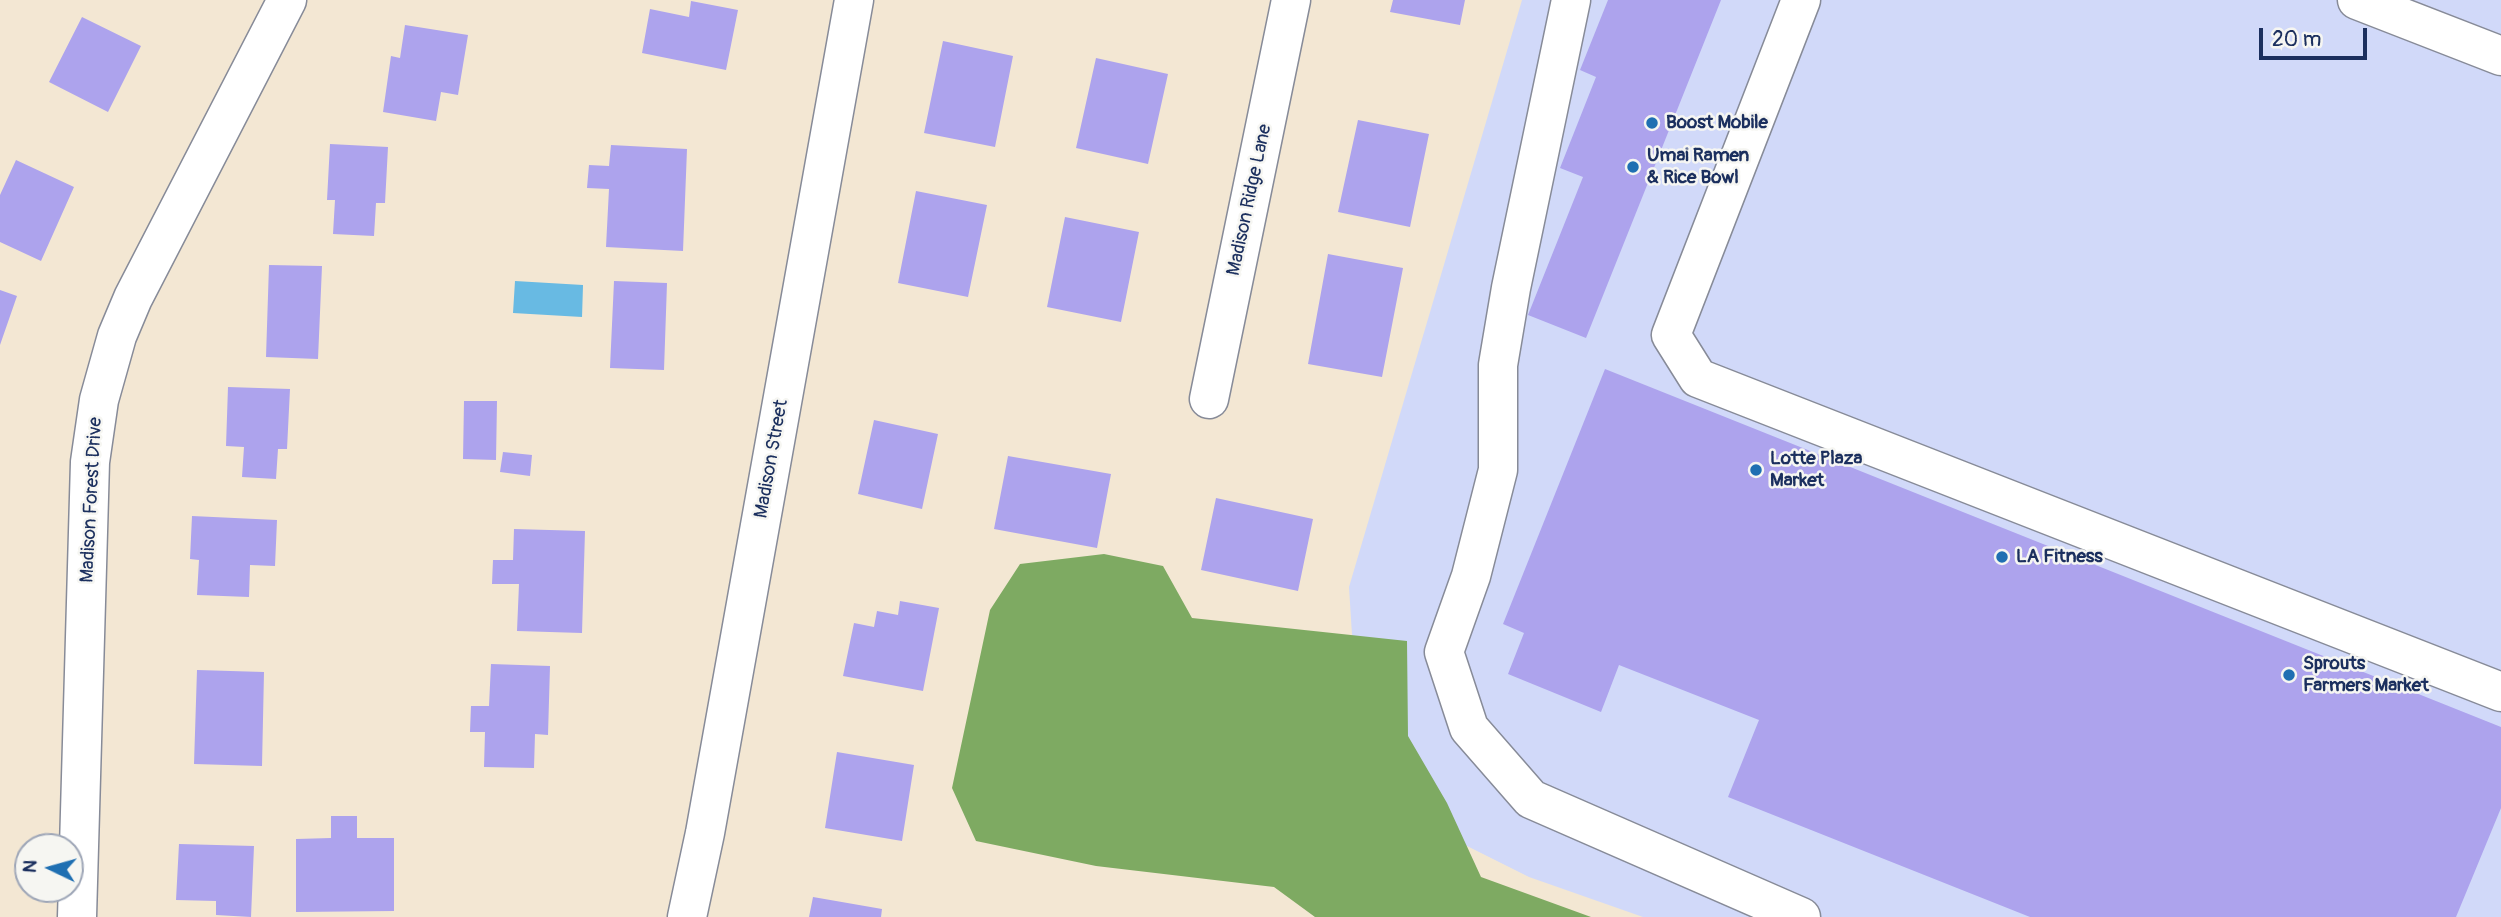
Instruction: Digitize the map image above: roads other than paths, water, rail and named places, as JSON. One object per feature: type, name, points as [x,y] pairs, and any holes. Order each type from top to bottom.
[{"type":"street","name":"Madison Forest Drive","points":[[77,917],[90,462],[99,400],[117,336],[133,298],[287,0]]},
{"type":"street","name":"Madison Street","points":[[687,917],[705,833],[854,0]]},
{"type":"street","name":"Madison Ridge Lane","points":[[1209,399],[1291,0]]},
{"type":"street","points":[[1571,0],[1511,288],[1498,365],[1498,470],[1471,576],[1444,652],[1469,728],[1531,799],[1801,917]]},
{"type":"street","points":[[1801,0],[1671,335],[1698,378],[2501,692]]},
{"type":"street","points":[[2357,0],[2501,56]]},
{"type":"water","points":[[515,281],[583,285],[582,317],[513,313]]},
{"type":"place","name":"Boost Mobile","points":[[1652,123]]},
{"type":"place","name":"Umai Ramen & Rice Bowl","points":[[1633,167]]},
{"type":"place","name":"Lotte Plaza Market","points":[[1756,470]]},
{"type":"place","name":"LA Fitness","points":[[2002,557]]},
{"type":"place","name":"Sprouts Farmers Market","points":[[2289,675]]}]
